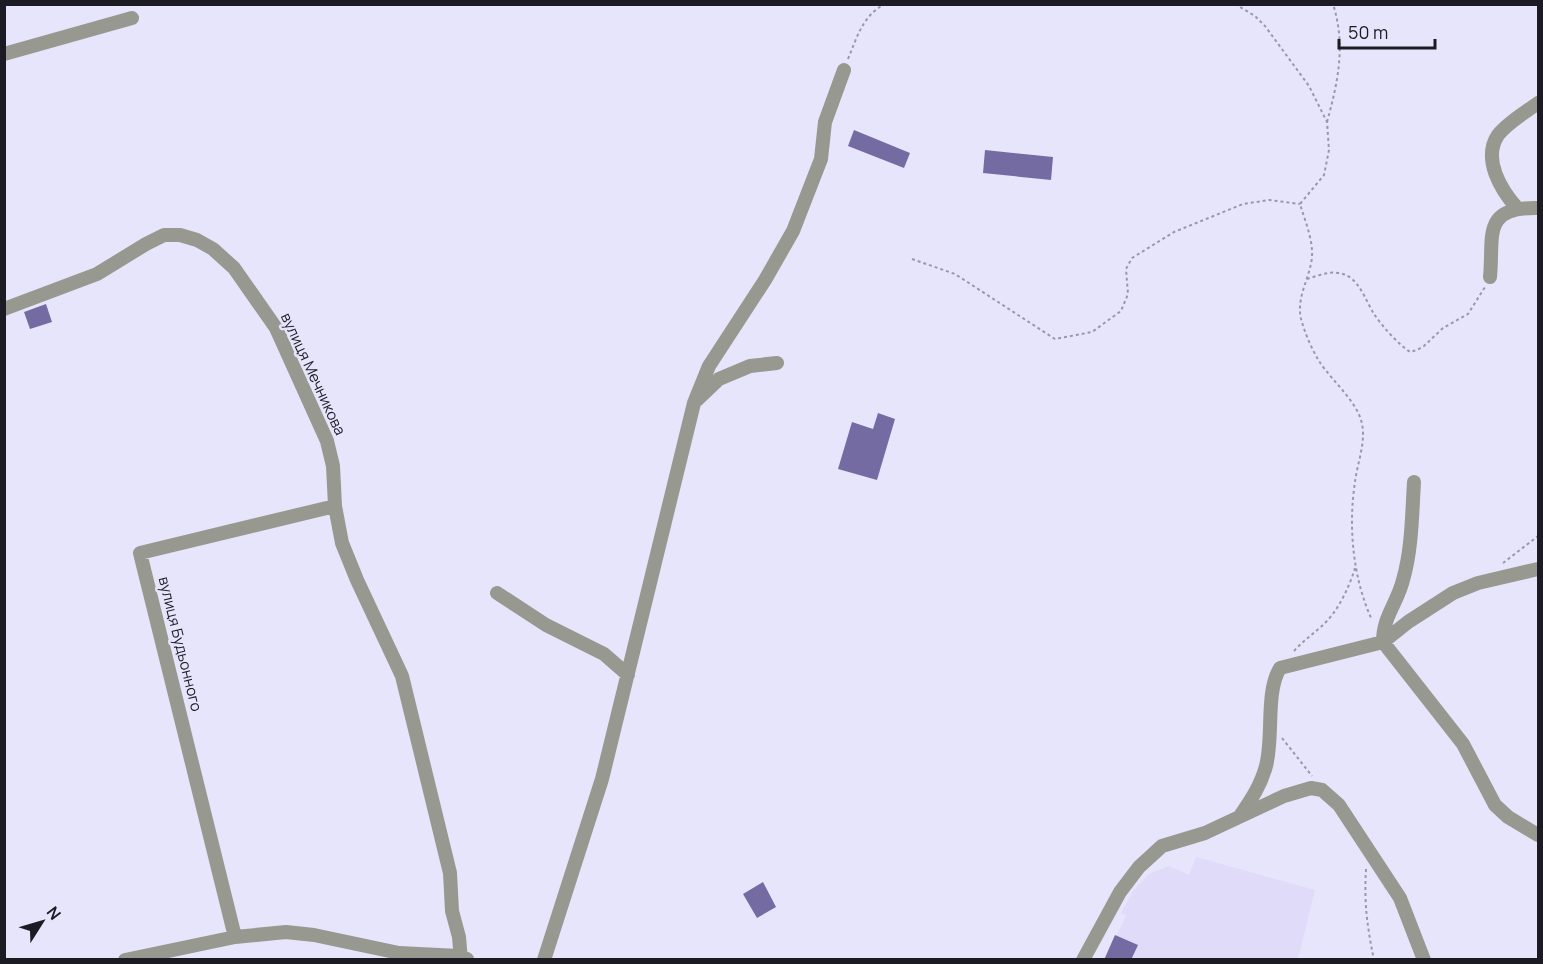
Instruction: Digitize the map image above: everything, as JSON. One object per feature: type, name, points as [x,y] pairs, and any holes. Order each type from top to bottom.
[{"type":"street","points":[[4,54],[132,18]]},
{"type":"street","points":[[544,960],[602,779],[694,403],[709,366],[765,280],[793,231],[821,159],[825,122],[844,70]]},
{"type":"street","points":[[1517,208],[1501,187],[1495,172],[1493,148],[1496,137],[1503,129],[1539,103]]},
{"type":"street","points":[[1490,277],[1489,250],[1492,230],[1498,220],[1517,208],[1539,208]]},
{"type":"street","name":"вулиця Мечникова","points":[[4,309],[97,274],[164,235],[180,235],[197,240],[213,249],[234,268],[276,328],[327,441],[333,466],[335,506],[342,543],[402,676],[450,873],[452,911],[463,959]]},
{"type":"street","points":[[694,403],[718,379],[750,366],[777,363]]},
{"type":"street","points":[[1414,482],[1403,581],[1383,627],[1383,642],[1463,744],[1495,805],[1508,817],[1539,835]]},
{"type":"street","name":"вулиця Будьонного","points":[[235,937],[140,554],[335,506]]},
{"type":"street","points":[[1240,816],[1257,790],[1267,765],[1274,678],[1280,668],[1383,642],[1408,622],[1453,593],[1479,583],[1539,569]]},
{"type":"street","points":[[497,593],[546,625],[604,654],[628,675]]},
{"type":"street","points":[[1083,960],[1120,892],[1138,867],[1162,846],[1205,834],[1240,816],[1298,791],[1311,788],[1322,790],[1339,805],[1400,898],[1424,960]]},
{"type":"street","points":[[125,960],[235,937],[286,932],[399,956],[463,959]]},
{"type":"path","points":[[844,70],[860,29],[870,13],[885,4]]},
{"type":"path","points":[[1235,4],[1255,16],[1265,26],[1309,86],[1327,122]]},
{"type":"path","points":[[1300,204],[1324,175],[1329,150],[1327,122],[1336,87],[1341,53],[1340,34],[1333,4]]},
{"type":"path","points":[[912,259],[955,274],[1055,339],[1092,332],[1121,311],[1128,294],[1126,269],[1132,258],[1174,232],[1243,204],[1269,200],[1300,204]]},
{"type":"path","points":[[1300,204],[1311,240],[1312,257],[1301,297],[1301,317],[1308,341],[1318,361],[1357,410],[1362,423],[1363,438],[1354,482],[1352,513],[1356,565],[1360,590],[1383,642]]},
{"type":"path","points":[[1307,279],[1328,273],[1341,273],[1351,278],[1374,315],[1410,352],[1424,346],[1443,327],[1468,314],[1481,297],[1490,277]]},
{"type":"path","points":[[1495,569],[1539,536]]},
{"type":"path","points":[[1280,668],[1304,640],[1324,624],[1351,582],[1356,565]]},
{"type":"path","points":[[1272,723],[1322,790]]},
{"type":"path","points":[[1366,864],[1364,897],[1366,922],[1374,960]]},
{"type":"shaded area","points":[[1196,857],[1315,890],[1298,959],[1104,960],[1126,916],[1121,913],[1133,891],[1149,874],[1169,866],[1189,875]]},
{"type":"building","points":[[854,130],[910,153],[904,168],[848,146]]},
{"type":"building","points":[[985,150],[1053,157],[1051,180],[983,173]]},
{"type":"building","points":[[46,304],[52,322],[30,329],[24,312]]},
{"type":"building","points":[[878,413],[895,419],[877,480],[838,469],[852,422],[873,429]]},
{"type":"building","points":[[763,882],[776,907],[757,918],[743,894]]},
{"type":"building","points":[[1115,935],[1138,945],[1131,960],[1104,960]]}]
